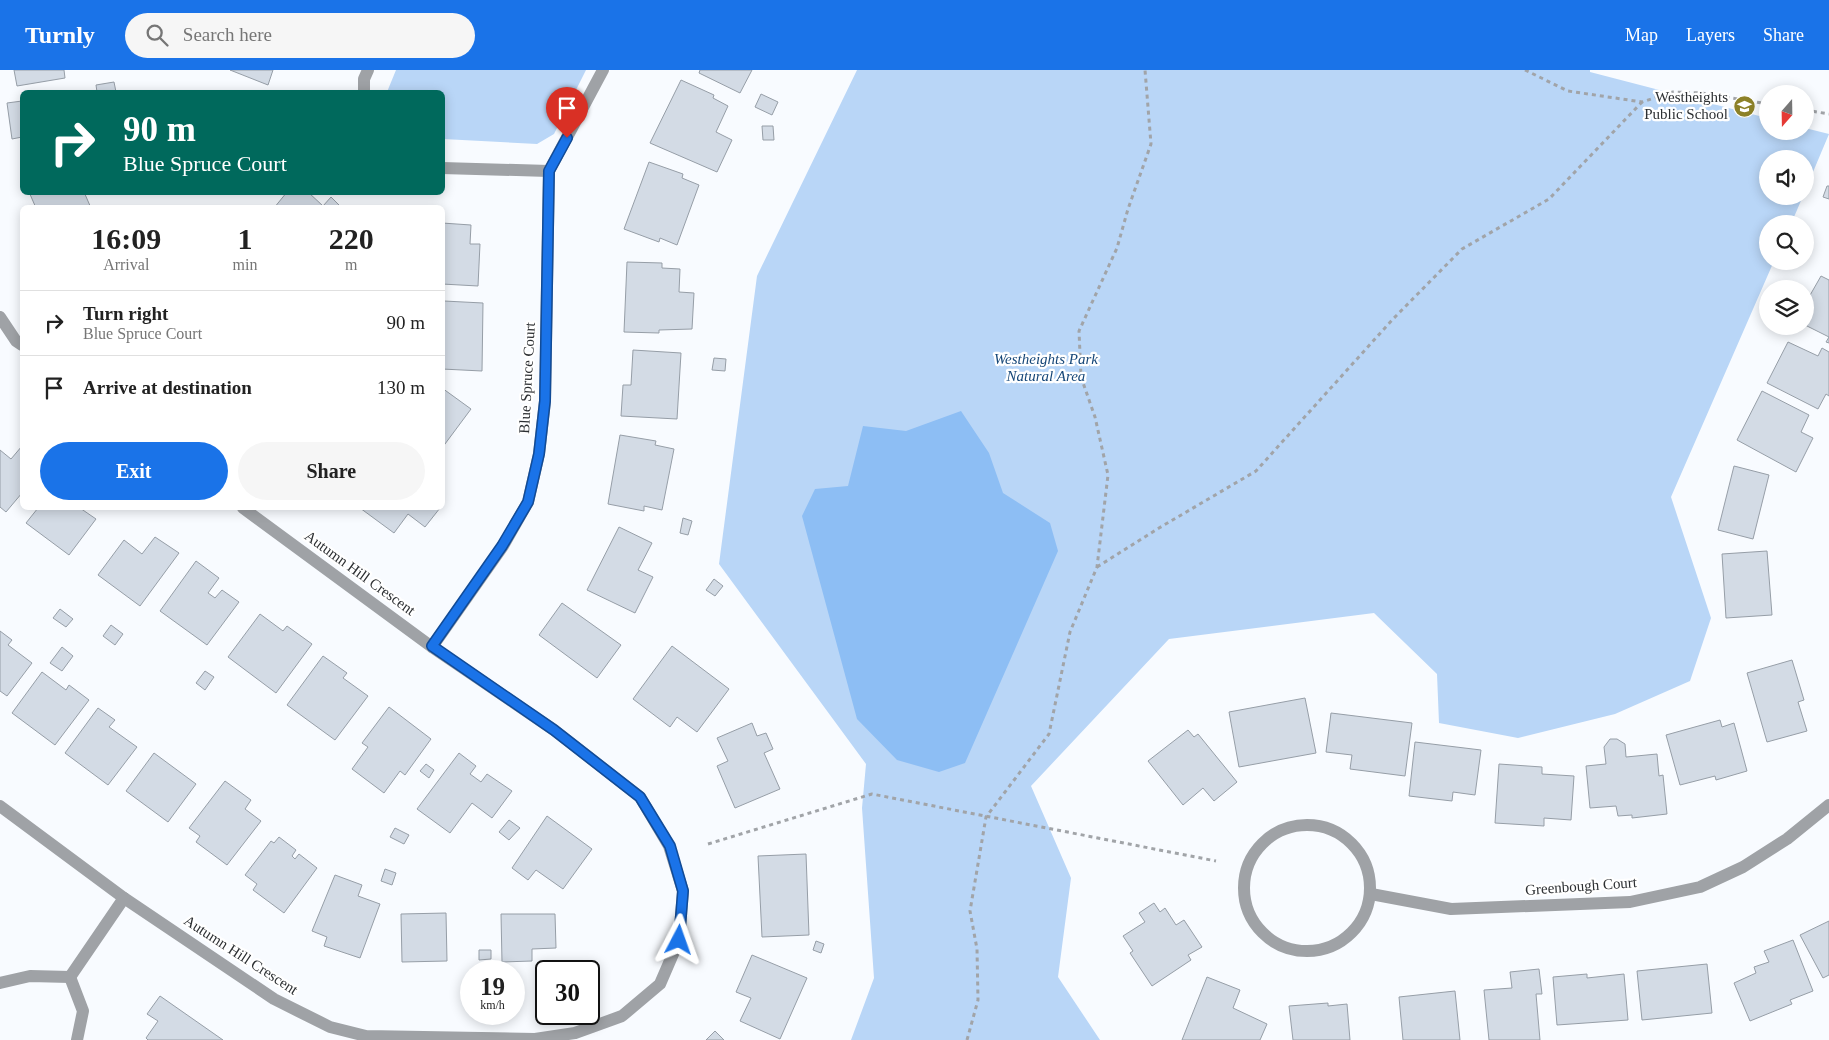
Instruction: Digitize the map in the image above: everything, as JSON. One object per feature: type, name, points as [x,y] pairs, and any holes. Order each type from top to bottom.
[{"type":"street","points":[[364,90],[364,79],[368,70]]},
{"type":"street","name":"Blue Spruce Court","points":[[432,646],[502,546],[528,502],[539,454],[545,401],[549,171],[603,70]]},
{"type":"street","points":[[445,168],[549,171]]},
{"type":"street","points":[[0,317],[16,341],[20,344]]},
{"type":"street","name":"Autumn Hill Crescent","points":[[0,806],[124,898],[274,998],[330,1027],[366,1036],[535,1038],[575,1033],[622,1016],[660,984],[679,940],[683,891],[670,846],[640,797],[554,730],[432,646],[246,510]]},
{"type":"street","name":"Greenbough Court","points":[[1371,894],[1451,909],[1630,902],[1700,887],[1743,867],[1787,839],[1829,805]]},
{"type":"street","points":[[1300,824],[1315,824],[1336,831],[1348,838],[1362,855],[1369,872],[1371,894],[1364,916],[1351,934],[1324,949],[1308,951],[1286,948],[1269,938],[1254,922],[1244,895],[1247,867],[1261,844],[1279,830],[1300,824]]},
{"type":"street","points":[[70,977],[124,898]]},
{"type":"street","points":[[0,983],[30,976],[70,977]]},
{"type":"street","points":[[70,977],[83,1011],[77,1040]]},
{"type":"path","points":[[967,1040],[978,1000],[977,949],[970,911],[986,817],[1049,734],[1070,632],[1097,567],[1108,474],[1095,417],[1081,377],[1079,331],[1117,248],[1128,209],[1151,144],[1145,70]]},
{"type":"path","points":[[1525,70],[1568,91],[1642,102],[1673,92],[1683,92],[1702,93],[1759,102]]},
{"type":"path","points":[[1097,567],[1256,471],[1393,319],[1462,248],[1549,199],[1642,102]]},
{"type":"path","points":[[1814,112],[1829,114]]},
{"type":"path","points":[[708,844],[872,794],[1216,861]]},
{"type":"green space","points":[[396,70],[586,70],[554,134],[537,144],[445,139],[445,90],[388,90]]},
{"type":"green space","name":"Westheights Park Natural Area","points":[[857,70],[1590,70],[1590,72],[1759,116],[1759,140],[1814,140],[1814,130],[1829,134],[1814,170],[1814,150],[1759,150],[1759,205],[1799,205],[1795,215],[1759,215],[1759,270],[1770,270],[1766,280],[1759,280],[1759,295],[1671,497],[1711,618],[1690,681],[1615,714],[1518,738],[1439,723],[1437,674],[1374,613],[1169,639],[1031,786],[1071,878],[1058,977],[1100,1040],[851,1040],[874,978],[862,808],[866,764],[719,564],[757,276]]},
{"type":"shaded area","points":[[961,411],[989,453],[1003,493],[1050,523],[1058,551],[965,763],[939,772],[897,760],[857,719],[802,516],[815,489],[848,486],[863,426],[906,431]]},
{"type":"building","points":[[14,70],[64,70],[65,78],[17,86]]},
{"type":"building","points":[[230,70],[273,70],[268,85]]},
{"type":"building","points":[[700,70],[752,70],[740,93],[699,73]]},
{"type":"building","points":[[681,80],[714,95],[713,98],[728,106],[716,132],[732,140],[717,172],[650,143]]},
{"type":"building","points":[[114,82],[116,90],[97,90],[96,85]]},
{"type":"building","points":[[761,94],[778,102],[772,115],[755,107]]},
{"type":"building","points":[[20,101],[20,137],[12,139],[7,103]]},
{"type":"building","points":[[762,126],[773,126],[774,140],[763,140]]},
{"type":"building","points":[[649,162],[683,174],[682,178],[699,185],[677,245],[660,238],[659,242],[624,229]]},
{"type":"building","points":[[1827,186],[1829,186],[1829,199],[1823,197]]},
{"type":"building","points":[[30,195],[85,195],[90,205],[35,205]]},
{"type":"building","points":[[285,195],[311,195],[322,205],[276,205]]},
{"type":"building","points":[[331,197],[339,205],[324,205]]},
{"type":"building","points":[[445,223],[471,225],[470,244],[480,244],[478,286],[445,284]]},
{"type":"building","points":[[627,262],[662,263],[662,268],[680,269],[679,292],[694,293],[692,329],[659,330],[659,333],[624,332]]},
{"type":"building","points":[[1821,276],[1829,280],[1829,337],[1814,330],[1814,288]]},
{"type":"building","points":[[445,301],[483,303],[482,371],[445,369]]},
{"type":"building","points":[[1788,342],[1818,356],[1822,348],[1829,352],[1829,396],[1826,394],[1818,409],[1767,383]]},
{"type":"building","points":[[633,350],[681,353],[677,419],[621,416],[623,385],[631,385]]},
{"type":"building","points":[[714,358],[726,359],[725,371],[712,370]]},
{"type":"building","points":[[445,390],[471,409],[445,444]]},
{"type":"building","points":[[1762,391],[1809,415],[1801,432],[1813,438],[1796,472],[1737,440]]},
{"type":"building","points":[[620,435],[656,441],[655,445],[674,449],[662,510],[644,506],[644,511],[608,504]]},
{"type":"building","points":[[20,448],[20,495],[6,512],[0,507],[0,450],[11,459]]},
{"type":"building","points":[[1734,466],[1769,475],[1753,539],[1718,530]]},
{"type":"building","points":[[36,510],[83,510],[96,519],[69,555],[26,523]]},
{"type":"building","points":[[363,510],[438,510],[425,527],[408,514],[394,533]]},
{"type":"building","points":[[683,518],[692,521],[688,535],[680,533]]},
{"type":"building","points":[[619,527],[652,543],[638,570],[653,577],[635,613],[587,590]]},
{"type":"building","points":[[155,537],[179,553],[140,606],[98,575],[124,540],[142,554]]},
{"type":"building","points":[[1767,551],[1772,615],[1726,618],[1722,554]]},
{"type":"building","points":[[196,561],[219,578],[208,593],[215,598],[222,590],[239,602],[207,645],[160,611]]},
{"type":"building","points":[[714,579],[723,586],[715,596],[706,590]]},
{"type":"building","points":[[562,603],[621,645],[597,678],[539,635]]},
{"type":"building","points":[[60,609],[73,619],[66,627],[53,618]]},
{"type":"building","points":[[260,614],[283,631],[287,626],[312,644],[276,693],[228,657]]},
{"type":"building","points":[[111,625],[123,634],[115,645],[103,636]]},
{"type":"building","points":[[0,631],[12,640],[8,645],[32,663],[7,696],[0,691]]},
{"type":"building","points":[[672,646],[729,689],[697,732],[677,717],[670,727],[633,699]]},
{"type":"building","points":[[62,647],[73,656],[62,671],[50,663]]},
{"type":"building","points":[[323,656],[347,673],[343,678],[368,696],[335,740],[287,705]]},
{"type":"building","points":[[1792,660],[1804,700],[1798,702],[1807,731],[1767,742],[1747,673]]},
{"type":"building","points":[[205,671],[214,677],[205,690],[196,683]]},
{"type":"building","points":[[42,672],[66,690],[69,685],[89,700],[55,745],[12,713]]},
{"type":"building","points":[[1305,698],[1316,753],[1239,767],[1229,712]]},
{"type":"building","points":[[389,707],[431,739],[405,775],[400,771],[384,793],[352,769],[368,747],[362,743]]},
{"type":"building","points":[[98,708],[115,720],[109,727],[137,747],[108,785],[65,753]]},
{"type":"building","points":[[1331,713],[1412,723],[1405,776],[1350,769],[1352,755],[1326,752]]},
{"type":"building","points":[[1720,720],[1722,727],[1734,723],[1747,771],[1716,780],[1715,776],[1680,785],[1666,735]]},
{"type":"building","points":[[752,723],[757,736],[766,733],[773,749],[764,753],[780,789],[735,808],[717,766],[728,761],[717,738]]},
{"type":"building","points":[[1188,730],[1194,737],[1198,734],[1237,782],[1214,801],[1203,788],[1183,805],[1148,761]]},
{"type":"building","points":[[1610,739],[1617,739],[1625,744],[1626,757],[1657,754],[1659,776],[1663,775],[1667,814],[1632,818],[1632,815],[1618,816],[1616,806],[1590,808],[1586,766],[1606,764],[1604,747]]},
{"type":"building","points":[[1415,742],[1481,750],[1475,795],[1453,792],[1452,801],[1409,796]]},
{"type":"building","points":[[154,753],[196,784],[168,822],[126,791]]},
{"type":"building","points":[[459,753],[476,766],[470,774],[481,782],[487,774],[512,791],[492,818],[472,803],[450,833],[417,809]]},
{"type":"building","points":[[426,764],[434,770],[429,778],[420,771]]},
{"type":"building","points":[[1499,764],[1542,767],[1542,774],[1574,776],[1571,820],[1544,818],[1544,826],[1495,823]]},
{"type":"building","points":[[225,781],[251,800],[245,809],[261,821],[227,865],[196,842],[200,836],[189,828]]},
{"type":"building","points":[[547,816],[592,849],[563,889],[536,870],[528,880],[512,868]]},
{"type":"building","points":[[509,820],[520,828],[509,840],[499,832]]},
{"type":"building","points":[[395,828],[409,835],[404,844],[390,837]]},
{"type":"building","points":[[279,837],[296,850],[292,856],[295,859],[299,854],[317,868],[284,913],[253,890],[257,884],[245,875],[271,841],[274,843]]},
{"type":"building","points":[[806,854],[809,935],[762,937],[758,856]]},
{"type":"building","points":[[385,869],[396,873],[392,885],[381,881]]},
{"type":"building","points":[[335,875],[362,885],[358,896],[380,904],[360,958],[324,946],[327,937],[312,931]]},
{"type":"building","points":[[1154,903],[1160,912],[1165,908],[1176,925],[1184,920],[1202,947],[1188,955],[1191,960],[1152,986],[1130,953],[1133,951],[1123,936],[1145,922],[1139,913]]},
{"type":"building","points":[[446,913],[447,961],[402,962],[401,914]]},
{"type":"building","points":[[501,914],[555,914],[556,948],[532,949],[532,961],[502,960]]},
{"type":"building","points":[[1829,921],[1829,975],[1823,978],[1800,935]]},
{"type":"building","points":[[1793,940],[1813,991],[1790,1000],[1792,1004],[1750,1021],[1734,983],[1756,973],[1754,967],[1769,962],[1764,951]]},
{"type":"building","points":[[816,941],[824,944],[821,953],[813,950]]},
{"type":"building","points":[[479,950],[491,950],[491,959],[479,960]]},
{"type":"building","points":[[752,955],[807,978],[780,1039],[740,1021],[751,998],[736,992]]},
{"type":"building","points":[[1707,964],[1712,1013],[1642,1020],[1637,971]]},
{"type":"building","points":[[1539,969],[1542,994],[1536,994],[1540,1040],[1489,1040],[1484,990],[1512,988],[1510,972]]},
{"type":"building","points":[[1587,974],[1587,978],[1624,974],[1628,1020],[1557,1025],[1553,977]]},
{"type":"building","points":[[1207,977],[1240,990],[1233,1008],[1267,1024],[1260,1040],[1182,1040]]},
{"type":"building","points":[[1455,991],[1460,1040],[1403,1040],[1399,997]]},
{"type":"building","points":[[160,996],[223,1040],[148,1040],[146,1038],[158,1021],[147,1014]]},
{"type":"building","points":[[1328,1003],[1328,1006],[1347,1004],[1350,1040],[1293,1040],[1289,1006]]},
{"type":"building","points":[[715,1031],[724,1040],[706,1040]]},
{"type":"place","name":"Westheights Public School","points":[[1744,106]]},
{"type":"route","points":[[567,138],[549,171],[545,401],[539,454],[528,502],[502,546],[432,646],[554,730],[640,797],[670,846],[683,891],[679,940]]}]
